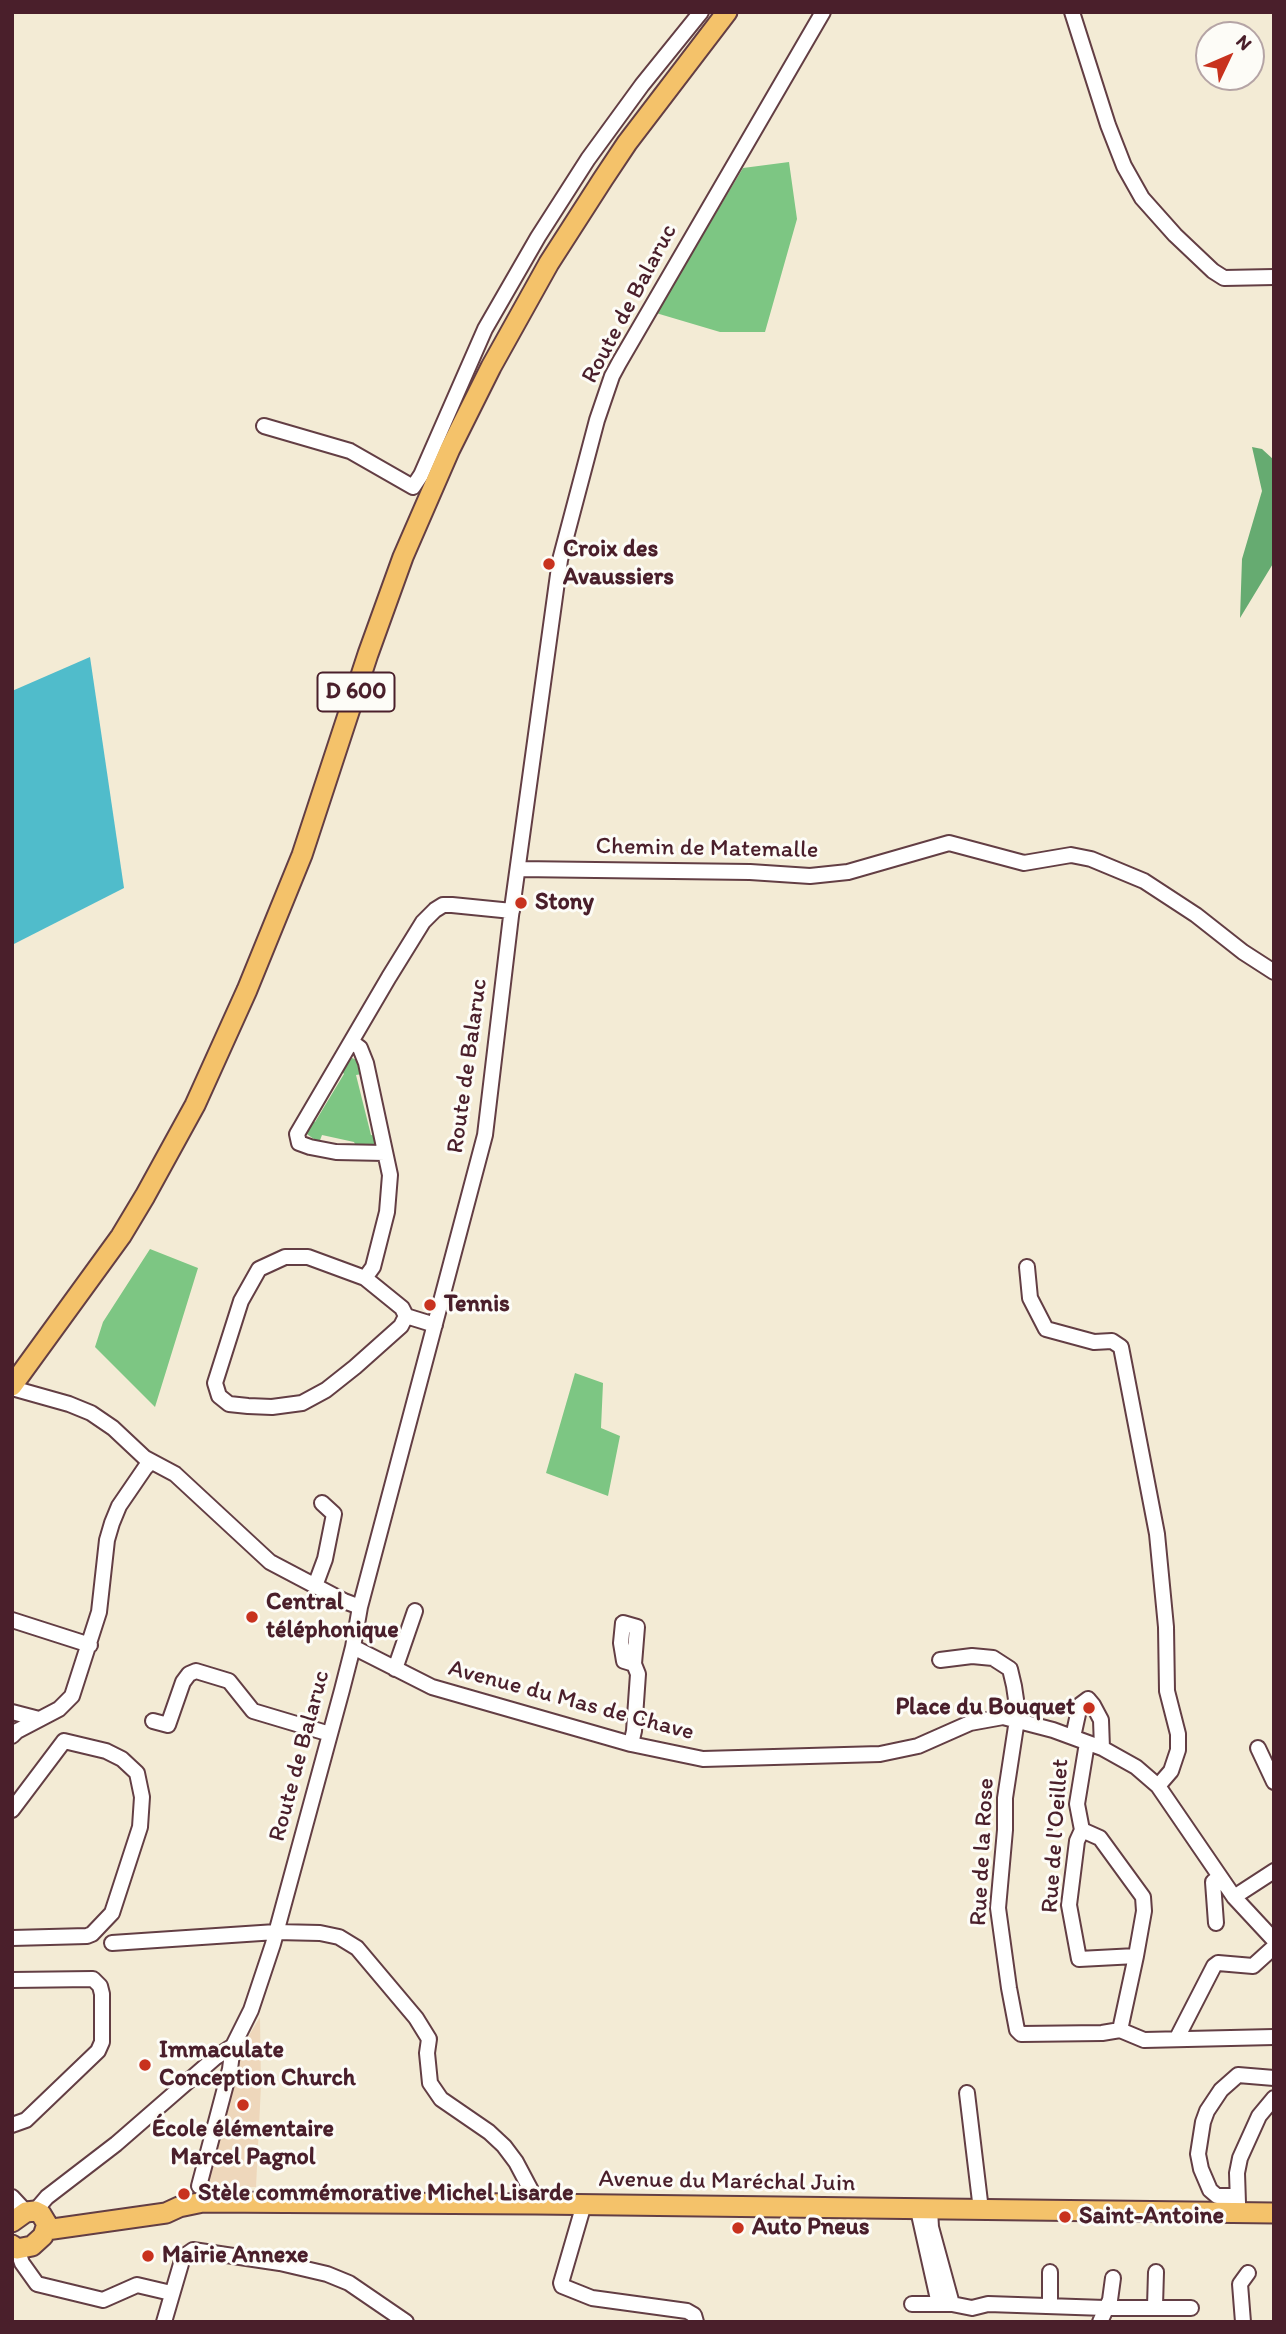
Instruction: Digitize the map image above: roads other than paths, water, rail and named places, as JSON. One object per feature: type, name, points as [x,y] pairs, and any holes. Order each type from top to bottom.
[{"type":"main road","name":"D 600","points":[[12,1387],[121,1236],[195,1105],[247,990],[302,855],[368,654],[403,558],[450,449],[491,367],[549,263],[603,179],[727,12]]},
{"type":"main road","name":"Avenue du Maréchal Juin","points":[[30,2212],[166,2213],[179,2207],[204,2202],[584,2204],[924,2210],[1238,2204],[1274,2213]]},
{"type":"main road","points":[[20,2247],[39,2241],[30,2212]]},
{"type":"street","points":[[264,426],[351,451],[414,486],[485,329],[538,237],[642,85],[701,12]]},
{"type":"street","name":"Route de Balaruc","points":[[30,2212],[116,2144],[216,2057],[233,2046],[251,2010],[276,1932],[330,1734],[353,1647],[360,1607],[485,1135],[512,912],[561,560],[572,509],[604,397],[612,376],[646,314],[823,12]]},
{"type":"street","points":[[1072,12],[1116,146],[1142,198],[1175,235],[1224,278],[1274,277]]},
{"type":"street","name":"Chemin de Matemalle","points":[[519,869],[750,872],[810,876],[848,872],[949,843],[1024,863],[1071,855],[1091,859],[1144,881],[1196,915],[1242,953],[1274,972]]},
{"type":"street","points":[[384,1153],[337,1152],[299,1143],[297,1134],[423,922],[443,905],[512,912]]},
{"type":"street","points":[[352,1042],[359,1048],[366,1063],[390,1175],[387,1212],[373,1267],[365,1278]]},
{"type":"street","points":[[406,1316],[401,1326],[355,1367],[326,1391],[302,1403],[272,1407],[248,1406],[229,1404],[219,1396],[215,1383],[241,1301],[259,1269],[285,1257],[307,1257],[365,1278],[402,1308],[406,1316],[435,1325]]},
{"type":"street","points":[[1027,1267],[1030,1298],[1046,1329],[1094,1342],[1112,1341],[1121,1347],[1157,1534],[1166,1629],[1167,1691],[1178,1734],[1178,1751],[1171,1771],[1158,1786]]},
{"type":"street","points":[[12,1387],[91,1413],[113,1428],[151,1462],[175,1474],[270,1562],[360,1607]]},
{"type":"street","points":[[12,1736],[59,1709],[72,1696],[99,1612],[107,1540],[112,1523],[120,1506],[151,1462]]},
{"type":"street","points":[[316,1586],[325,1559],[334,1514],[321,1503]]},
{"type":"street","points":[[395,1669],[415,1611]]},
{"type":"street","points":[[12,1620],[90,1645]]},
{"type":"street","name":"Avenue du Mas de Chave","points":[[353,1647],[432,1687],[631,1744],[703,1759],[880,1754],[918,1746],[970,1723],[1003,1717],[1017,1719],[1102,1748],[1136,1768],[1158,1786],[1234,1897],[1274,1940]]},
{"type":"street","points":[[940,1660],[972,1656],[993,1658],[1010,1669],[1017,1719]]},
{"type":"street","points":[[631,1744],[638,1674],[634,1664]]},
{"type":"street","points":[[153,1721],[168,1725],[183,1682],[189,1674],[196,1671],[229,1681],[253,1711],[330,1734]]},
{"type":"street","points":[[1073,1737],[1080,1705],[1088,1699],[1101,1720],[1102,1748]]},
{"type":"street","points":[[12,1712],[38,1719]]},
{"type":"street","name":"Rue de la Rose","points":[[1017,1719],[1005,1798],[998,1908],[1017,2030],[1026,2035],[1120,2030]]},
{"type":"street","points":[[12,1810],[64,1741],[106,1751],[122,1759],[137,1773],[142,1797],[140,1827],[112,1913],[87,1936],[12,1938]]},
{"type":"street","name":"Rue de l'Oeillet","points":[[1087,1743],[1077,1804],[1082,1830],[1077,1841],[1069,1905],[1079,1959],[1136,1956]]},
{"type":"street","points":[[1258,1748],[1274,1782]]},
{"type":"street","points":[[1082,1830],[1100,1839],[1143,1897],[1144,1911],[1120,2030],[1144,2040],[1274,2037]]},
{"type":"street","points":[[1234,1897],[1274,1871]]},
{"type":"street","points":[[1216,1923],[1213,1882],[1219,1877]]},
{"type":"street","points":[[112,1943],[276,1932],[320,1933],[339,1937],[357,1948],[416,2018],[429,2039],[427,2053],[430,2083],[441,2099],[489,2132],[504,2146],[516,2162],[536,2204]]},
{"type":"street","points":[[1177,2038],[1214,1966],[1218,1963],[1253,1966],[1274,1947]]},
{"type":"street","points":[[12,1980],[93,1979],[100,1986],[102,1994],[102,2042],[99,2051],[26,2120],[12,2125]]},
{"type":"street","points":[[199,2186],[230,2069],[233,2046]]},
{"type":"street","points":[[1274,2078],[1238,2075],[1221,2090],[1207,2111],[1198,2154],[1210,2190],[1217,2196],[1238,2204],[1240,2158],[1259,2116],[1274,2098]]},
{"type":"street","points":[[967,2093],[981,2210]]},
{"type":"street","points":[[584,2204],[562,2287],[592,2298],[687,2311],[694,2315],[696,2322]]},
{"type":"street","points":[[924,2210],[945,2304]]},
{"type":"street","points":[[20,2247],[22,2263],[37,2284],[99,2300],[137,2285],[171,2293]]},
{"type":"street","points":[[164,2322],[183,2257],[193,2250],[280,2263],[327,2274],[349,2283],[407,2322]]},
{"type":"street","points":[[1051,2272],[1051,2306]]},
{"type":"street","points":[[1155,2306],[1156,2272]]},
{"type":"street","points":[[1243,2322],[1240,2284],[1248,2273]]},
{"type":"street","points":[[1103,2315],[1110,2300],[1113,2278]]},
{"type":"street","points":[[912,2304],[945,2304],[972,2315],[988,2304],[1051,2306],[1103,2315],[1155,2306],[1191,2308]]},
{"type":"water","points":[[90,657],[124,888],[12,945],[12,691]]},
{"type":"place","name":"Croix des Avaussiers","points":[[549,564]]},
{"type":"place","name":"Stony","points":[[521,903]]},
{"type":"place","name":"Tennis","points":[[430,1305]]},
{"type":"place","name":"Central téléphonique","points":[[252,1617]]},
{"type":"place","name":"Place du Bouquet","points":[[1089,1708]]},
{"type":"place","name":"Immaculate Conception Church","points":[[145,2065]]},
{"type":"place","name":"École élémentaire Marcel Pagnol","points":[[243,2105]]},
{"type":"place","name":"Stèle commémorative Michel Lisarde","points":[[184,2194]]},
{"type":"place","name":"Saint-Antoine","points":[[1065,2217]]},
{"type":"place","name":"Auto Pneus","points":[[738,2228]]},
{"type":"place","name":"Mairie Annexe","points":[[148,2256]]}]
